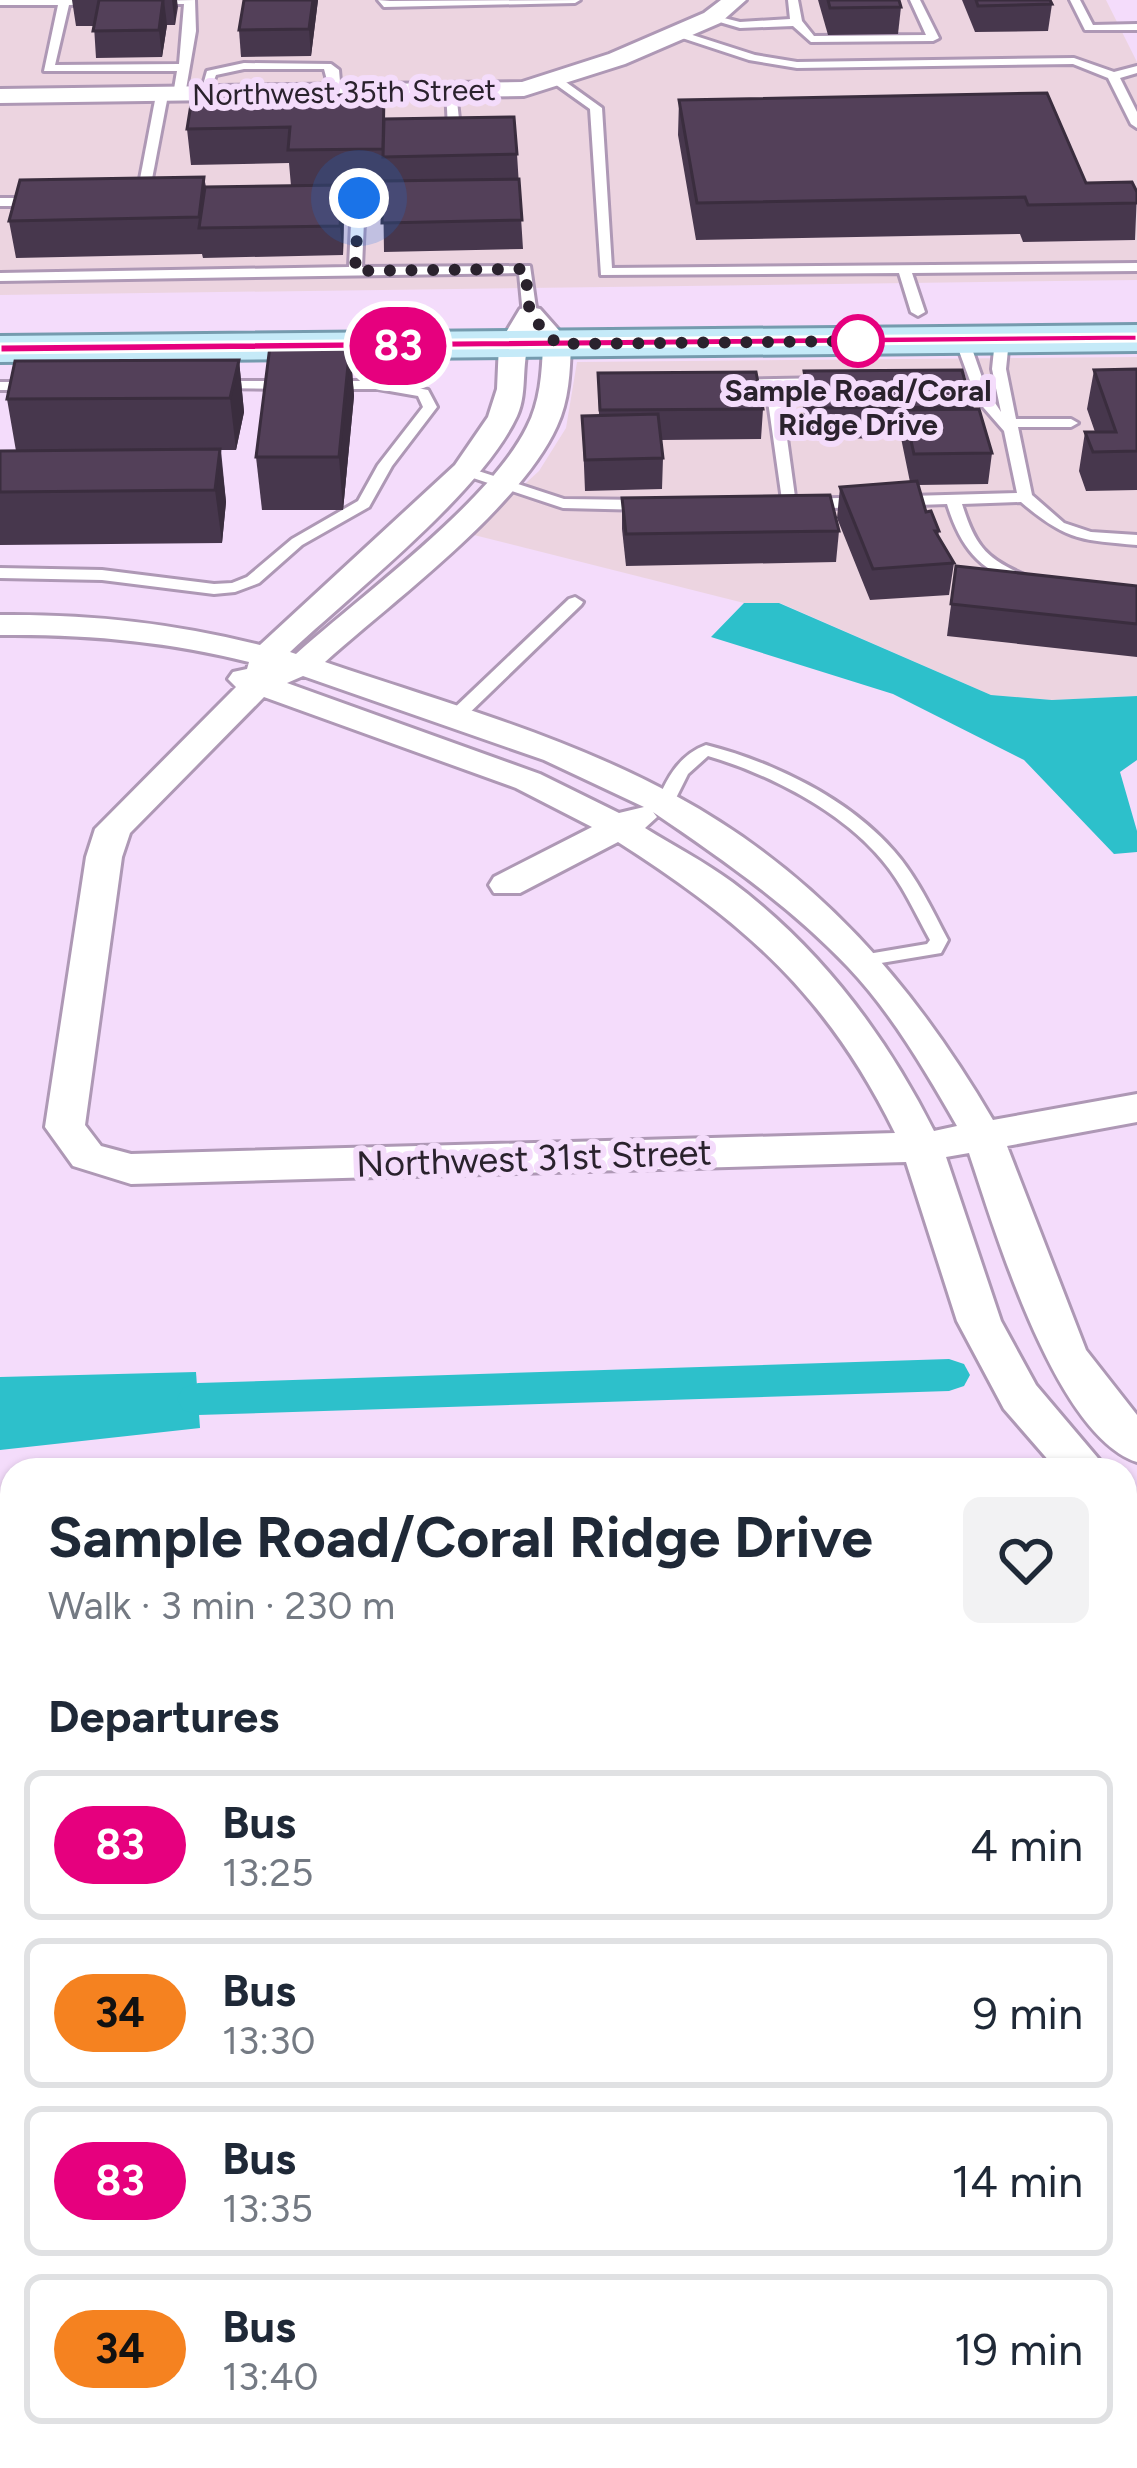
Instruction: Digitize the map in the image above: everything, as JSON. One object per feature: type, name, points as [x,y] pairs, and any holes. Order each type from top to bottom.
[{"type":"main road","points":[[0,349],[533,334],[918,312],[1137,310]]},
{"type":"main road","points":[[0,320],[533,334],[1137,338]]},
{"type":"street","name":"Northwest 35th Street","points":[[0,97],[524,89],[559,82],[677,33],[712,18],[735,0]]},
{"type":"street","points":[[262,669],[466,471],[502,417],[533,334]]},
{"type":"street","points":[[302,665],[507,483],[543,425],[555,384],[533,334]]},
{"type":"street","points":[[0,625],[77,624],[182,635],[528,782],[619,827],[719,890],[813,975],[887,1077],[922,1147],[980,1321],[1020,1397],[1074,1458]]},
{"type":"street","points":[[0,651],[262,669],[302,665],[556,754],[665,804],[765,871],[863,960],[943,1068],[984,1138],[1067,1357],[1137,1444]]},
{"type":"street","name":"Northwest 31st Street","points":[[262,669],[113,829],[104,857],[65,1126],[87,1156],[131,1169],[922,1147],[1137,1108]]},
{"type":"street","points":[[507,885],[665,804]]},
{"type":"lane","points":[[384,0],[575,0]]},
{"type":"lane","points":[[793,0],[796,22],[811,39],[933,38],[915,0]]},
{"type":"lane","points":[[1075,0],[1089,28],[1137,27]]},
{"type":"lane","points":[[0,2],[106,2]]},
{"type":"lane","points":[[64,2],[48,69],[184,67]]},
{"type":"lane","points":[[128,2],[190,2],[182,95],[142,200]]},
{"type":"lane","points":[[712,18],[740,25],[796,22]]},
{"type":"lane","points":[[677,33],[753,58],[797,65],[1054,60],[1094,66],[1113,76],[1137,124]]},
{"type":"lane","points":[[1113,76],[1137,69]]},
{"type":"lane","points":[[559,82],[596,108],[606,272],[1137,267]]},
{"type":"lane","points":[[450,92],[454,128]]},
{"type":"lane","points":[[294,199],[359,198],[355,271]]},
{"type":"lane","points":[[119,201],[163,200]]},
{"type":"lane","points":[[0,224],[3,202],[51,202]]},
{"type":"lane","points":[[904,268],[918,312]]},
{"type":"lane","points":[[0,277],[525,269],[533,334]]},
{"type":"lane","points":[[982,340],[979,394],[993,416],[1011,426],[1071,424]]},
{"type":"lane","points":[[982,340],[999,369],[1024,497],[1059,526],[1089,536],[1137,541]]},
{"type":"lane","points":[[706,383],[850,381]]},
{"type":"lane","points":[[772,382],[788,504]]},
{"type":"lane","points":[[0,573],[102,574],[214,589],[235,587],[253,580],[297,542],[364,504],[385,465],[430,407],[423,393],[378,385],[203,385]]},
{"type":"lane","points":[[0,386],[45,386]]},
{"type":"lane","points":[[466,471],[563,503],[658,505]]},
{"type":"lane","points":[[767,504],[1024,497]]},
{"type":"lane","points":[[953,499],[965,536],[981,562],[1041,582]]},
{"type":"lane","points":[[454,718],[575,602]]},
{"type":"lane","points":[[665,804],[674,779],[706,750],[781,776],[883,848],[908,882],[939,940],[934,949],[863,960]]},
{"type":"shaded area","points":[[0,0],[1106,0],[1137,62],[1137,280],[0,295]]},
{"type":"shaded area","points":[[1137,357],[1137,696],[1052,700],[991,695],[780,603],[744,603],[470,534],[539,471],[566,428],[577,362]]},
{"type":"water","points":[[744,603],[779,603],[991,695],[1052,700],[1137,696],[1137,760],[1120,772],[1137,831],[1137,852],[1114,854],[1024,760],[893,694],[711,637]]},
{"type":"water","points":[[196,1372],[200,1428],[0,1450],[0,1377]]},
{"type":"building","points":[[99,0],[163,0],[159,30],[93,31]]},
{"type":"building","points":[[244,0],[313,0],[309,29],[239,30]]},
{"type":"building","points":[[828,0],[899,0],[901,7],[830,8]]},
{"type":"building","points":[[976,0],[1050,0],[1052,4],[978,6]]},
{"type":"building","points":[[1047,93],[1086,183],[1132,182],[1137,203],[1028,205],[1025,197],[697,203],[679,100]]},
{"type":"building","points":[[384,94],[383,149],[288,150],[290,127],[187,129],[192,98]]},
{"type":"building","points":[[514,117],[517,154],[383,157],[384,119]]},
{"type":"building","points":[[204,177],[199,217],[9,221],[20,180]]},
{"type":"building","points":[[519,179],[522,220],[382,223],[383,181]]},
{"type":"building","points":[[343,185],[340,226],[199,228],[205,187]]},
{"type":"building","points":[[350,345],[339,457],[256,457],[270,346]]},
{"type":"building","points":[[239,360],[230,398],[7,399],[15,361]]},
{"type":"building","points":[[1137,369],[1137,451],[1093,452],[1085,432],[1116,432],[1094,370]]},
{"type":"building","points":[[962,370],[972,407],[810,408],[804,371]]},
{"type":"building","points":[[756,372],[763,409],[600,410],[598,373]]},
{"type":"building","points":[[979,409],[992,453],[914,454],[904,410]]},
{"type":"building","points":[[658,414],[663,458],[585,460],[582,416]]},
{"type":"building","points":[[220,449],[215,490],[0,492],[0,451]]},
{"type":"building","points":[[917,481],[926,512],[931,511],[939,531],[935,531],[954,563],[873,569],[840,487]]},
{"type":"building","points":[[830,495],[839,531],[626,534],[622,498]]},
{"type":"building","points":[[956,566],[1137,586],[1137,624],[951,604]]},
{"type":"waterway","points":[[198,1399],[949,1375]]},
{"type":"bus line","name":"83","points":[[0,349],[1137,338]]},
{"type":"place","name":"Sample Road/Coral Ridge Drive","points":[[858,341]]},
{"type":"route","points":[[359,198],[355,271],[525,269],[530,315],[557,344],[872,341],[858,341]]}]
